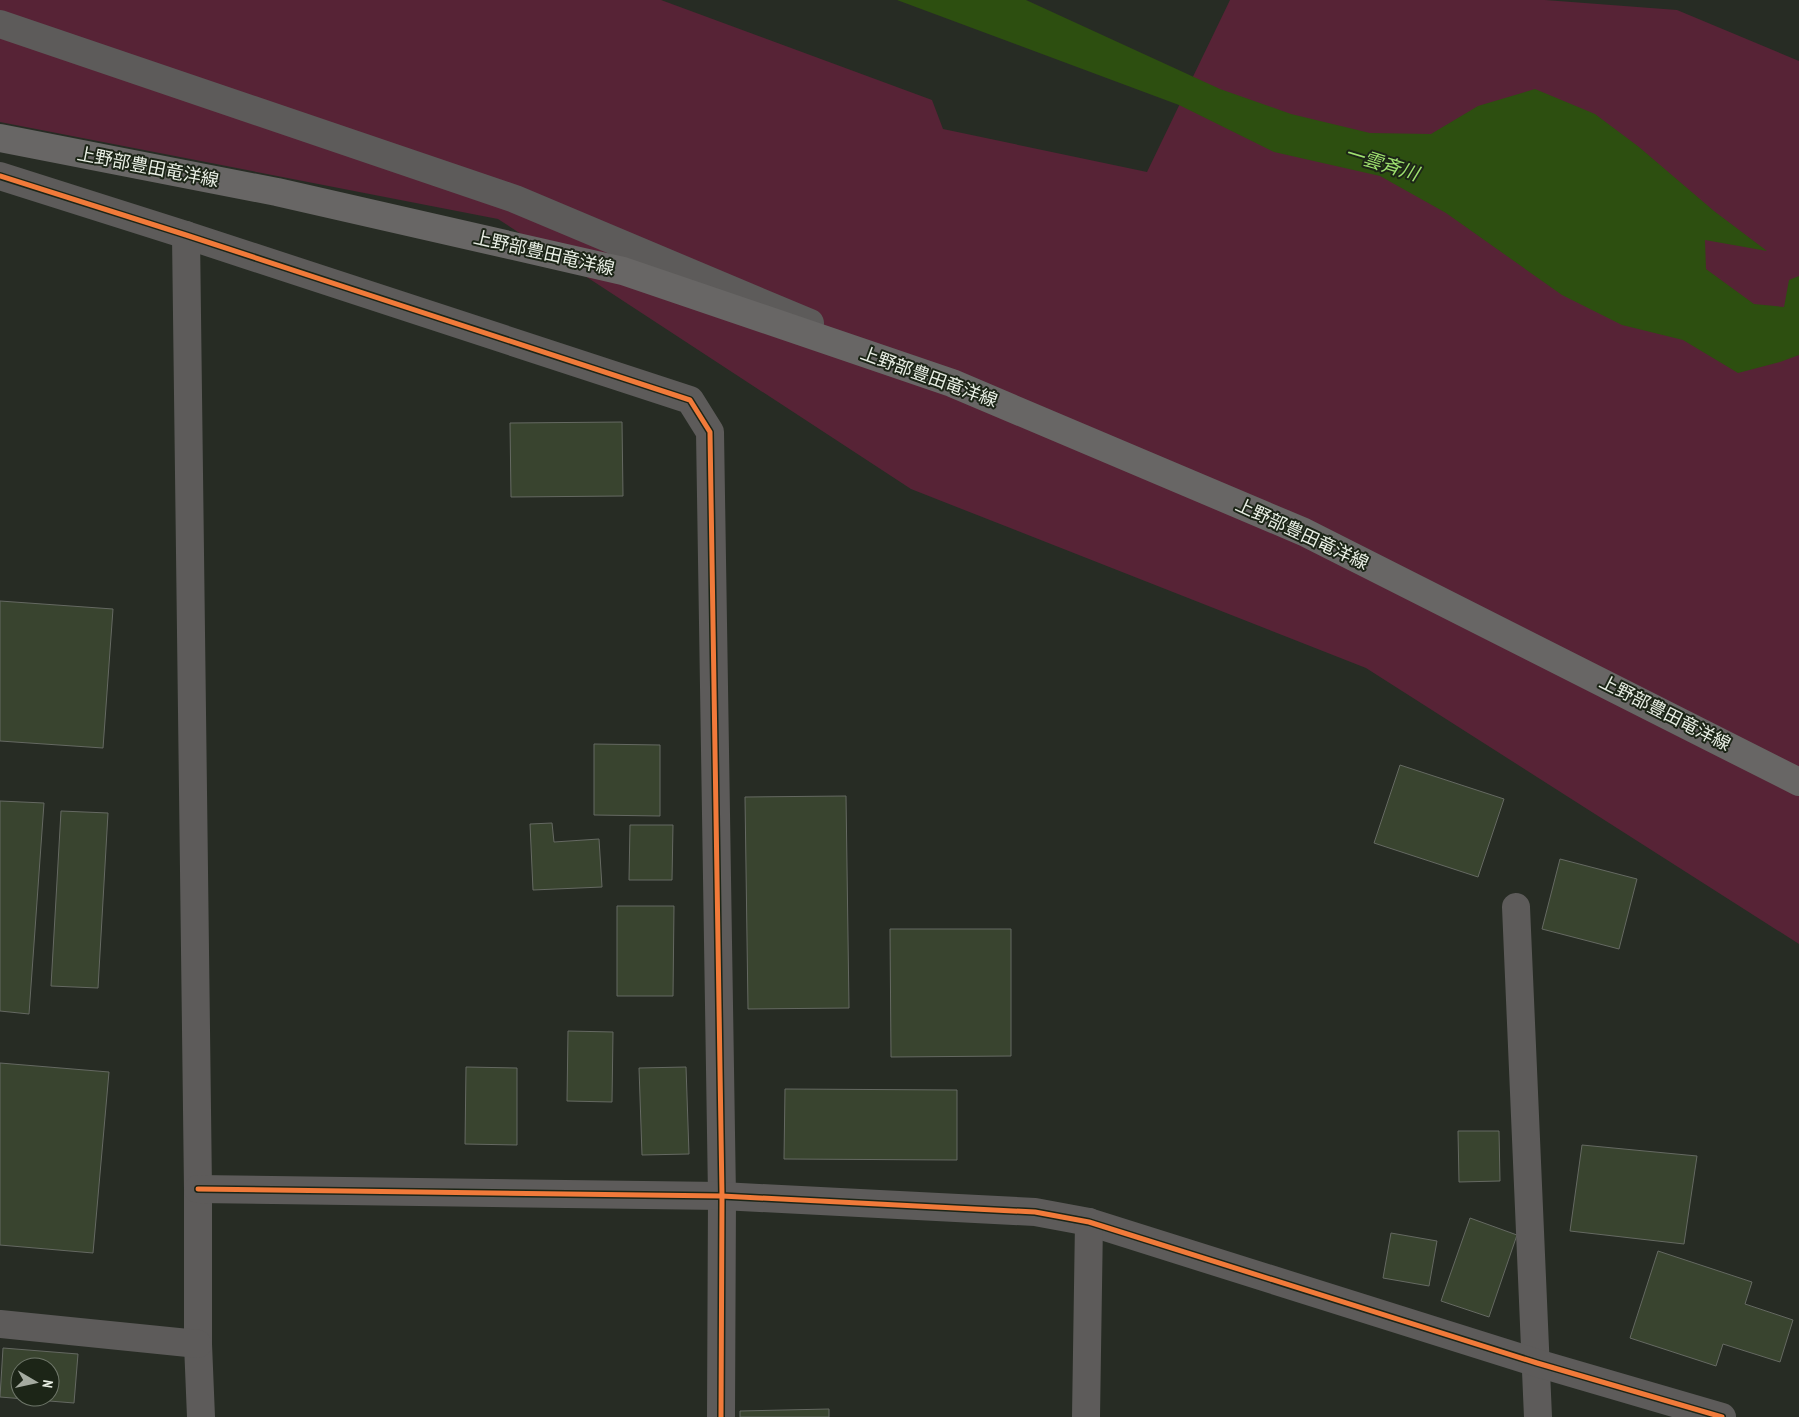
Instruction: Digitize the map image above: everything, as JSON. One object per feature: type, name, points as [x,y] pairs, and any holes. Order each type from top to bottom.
[{"type":"main road","name":"上野部豊田竜洋線","points":[[0,138],[277,192],[623,271],[952,383],[1304,532],[1772,766],[1799,782]]},
{"type":"main road","points":[[1772,766],[1799,794]]},
{"type":"street","points":[[0,24],[516,199],[952,383]]},
{"type":"street","points":[[0,176],[186,234],[690,400],[710,432],[722,1196],[721,1417]]},
{"type":"street","points":[[186,234],[198,1189],[198,1344],[202,1417]]},
{"type":"street","points":[[1516,907],[1538,1417]]},
{"type":"street","points":[[198,1189],[722,1196],[1035,1212],[1088,1222],[1537,1363],[1722,1417]]},
{"type":"street","points":[[1086,1417],[1088,1222]]},
{"type":"street","points":[[0,1324],[198,1344]]},
{"type":"shaded area","points":[[0,0],[661,0],[932,100],[943,129],[1147,172],[1230,0],[1545,0],[1677,10],[1799,61],[1799,944],[1366,668],[911,489],[498,219],[0,122]]},
{"type":"water","name":"一雲斉川","points":[[897,0],[1026,0],[1220,89],[1291,114],[1370,133],[1431,134],[1478,106],[1535,89],[1595,114],[1639,147],[1714,211],[1767,251],[1705,240],[1706,269],[1754,304],[1784,307],[1789,280],[1799,276],[1799,355],[1738,373],[1683,340],[1622,325],[1562,295],[1446,213],[1380,176],[1274,152],[1179,105]]},
{"type":"building","points":[[622,422],[623,496],[511,497],[510,423]]},
{"type":"building","points":[[0,601],[113,609],[103,748],[0,741]]},
{"type":"building","points":[[594,744],[660,745],[660,816],[594,815]]},
{"type":"building","points":[[1400,765],[1504,799],[1478,877],[1374,843]]},
{"type":"building","points":[[846,796],[849,1008],[748,1009],[745,797]]},
{"type":"building","points":[[0,801],[44,803],[29,1014],[0,1011]]},
{"type":"building","points":[[61,811],[108,813],[98,988],[51,986]]},
{"type":"building","points":[[552,823],[554,842],[599,839],[602,887],[533,890],[530,824]]},
{"type":"building","points":[[630,825],[673,825],[672,880],[629,880]]},
{"type":"building","points":[[1560,859],[1637,879],[1619,949],[1542,929]]},
{"type":"building","points":[[617,906],[674,906],[673,996],[617,996]]},
{"type":"building","points":[[890,929],[1011,929],[1011,1056],[891,1057]]},
{"type":"building","points":[[568,1031],[613,1032],[612,1102],[567,1101]]},
{"type":"building","points":[[0,1063],[109,1072],[93,1253],[0,1245]]},
{"type":"building","points":[[466,1067],[517,1068],[517,1145],[465,1144]]},
{"type":"building","points":[[686,1067],[689,1154],[642,1155],[639,1068]]},
{"type":"building","points":[[785,1089],[957,1090],[957,1160],[784,1159]]},
{"type":"building","points":[[1458,1131],[1499,1131],[1500,1181],[1459,1182]]},
{"type":"building","points":[[1582,1145],[1697,1156],[1684,1244],[1570,1231]]},
{"type":"building","points":[[1470,1218],[1517,1235],[1489,1317],[1441,1301]]},
{"type":"building","points":[[1391,1233],[1437,1241],[1429,1286],[1383,1278]]},
{"type":"building","points":[[1658,1251],[1752,1282],[1745,1304],[1793,1320],[1780,1362],[1723,1344],[1716,1366],[1630,1338]]},
{"type":"building","points":[[3,1348],[78,1354],[74,1403],[60,1402],[60,1357],[10,1357],[10,1398],[0,1397]]},
{"type":"building","points":[[829,1409],[829,1417],[740,1417],[740,1411]]},
{"type":"cycle path","points":[[0,176],[690,400],[710,432],[722,1196],[721,1417]]},
{"type":"cycle path","points":[[198,1189],[722,1196],[1035,1212],[1089,1222],[1537,1363],[1722,1417]]}]
